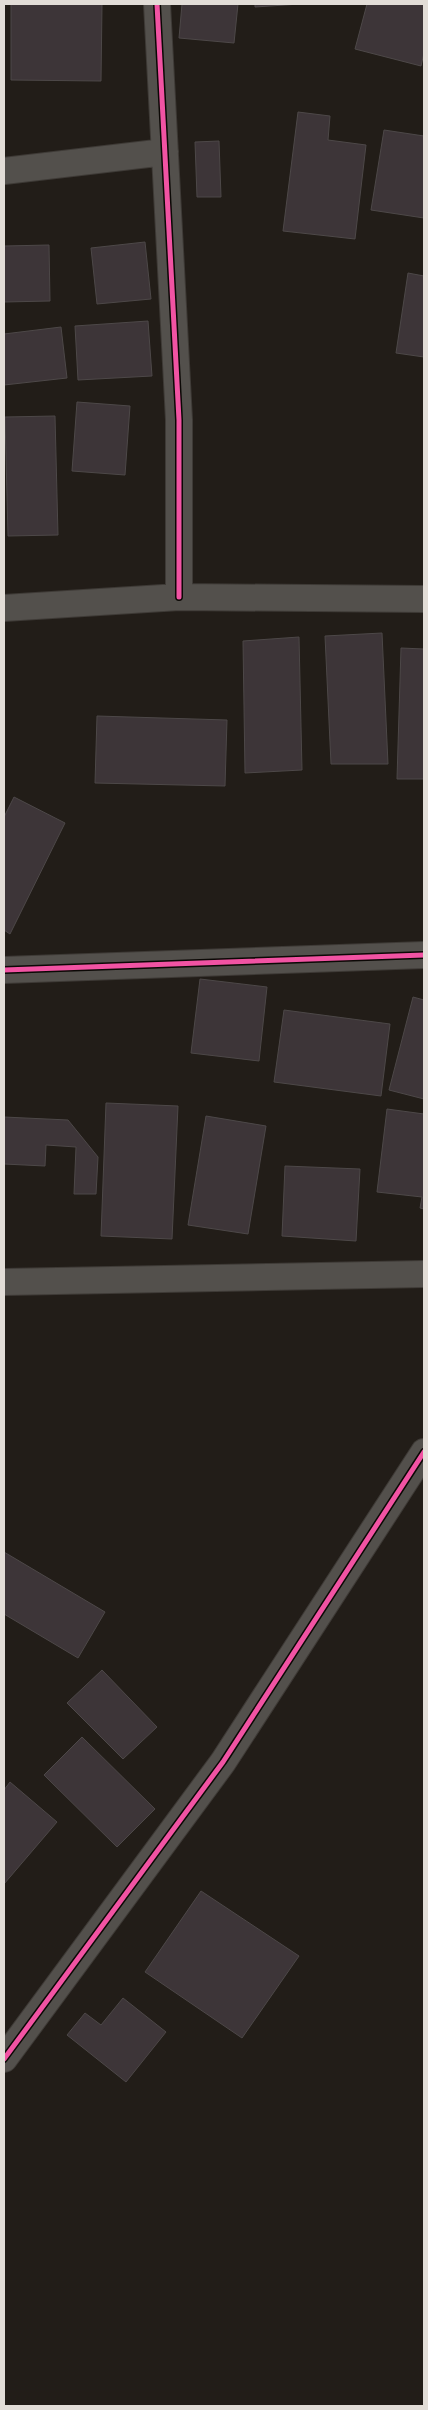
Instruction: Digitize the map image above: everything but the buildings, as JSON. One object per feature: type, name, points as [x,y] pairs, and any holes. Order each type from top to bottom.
[{"type":"street","points":[[157,4],[179,420],[179,597]]},
{"type":"street","points":[[4,171],[165,152]]},
{"type":"street","points":[[4,608],[179,597],[424,599]]},
{"type":"street","points":[[4,970],[424,955]]},
{"type":"street","points":[[4,1282],[424,1274]]},
{"type":"street","points":[[4,2059],[222,1762],[424,1452]]},
{"type":"cycle path","points":[[157,4],[179,420],[179,597]]},
{"type":"cycle path","points":[[4,970],[424,955]]},
{"type":"cycle path","points":[[4,2059],[223,1762],[424,1452]]}]
